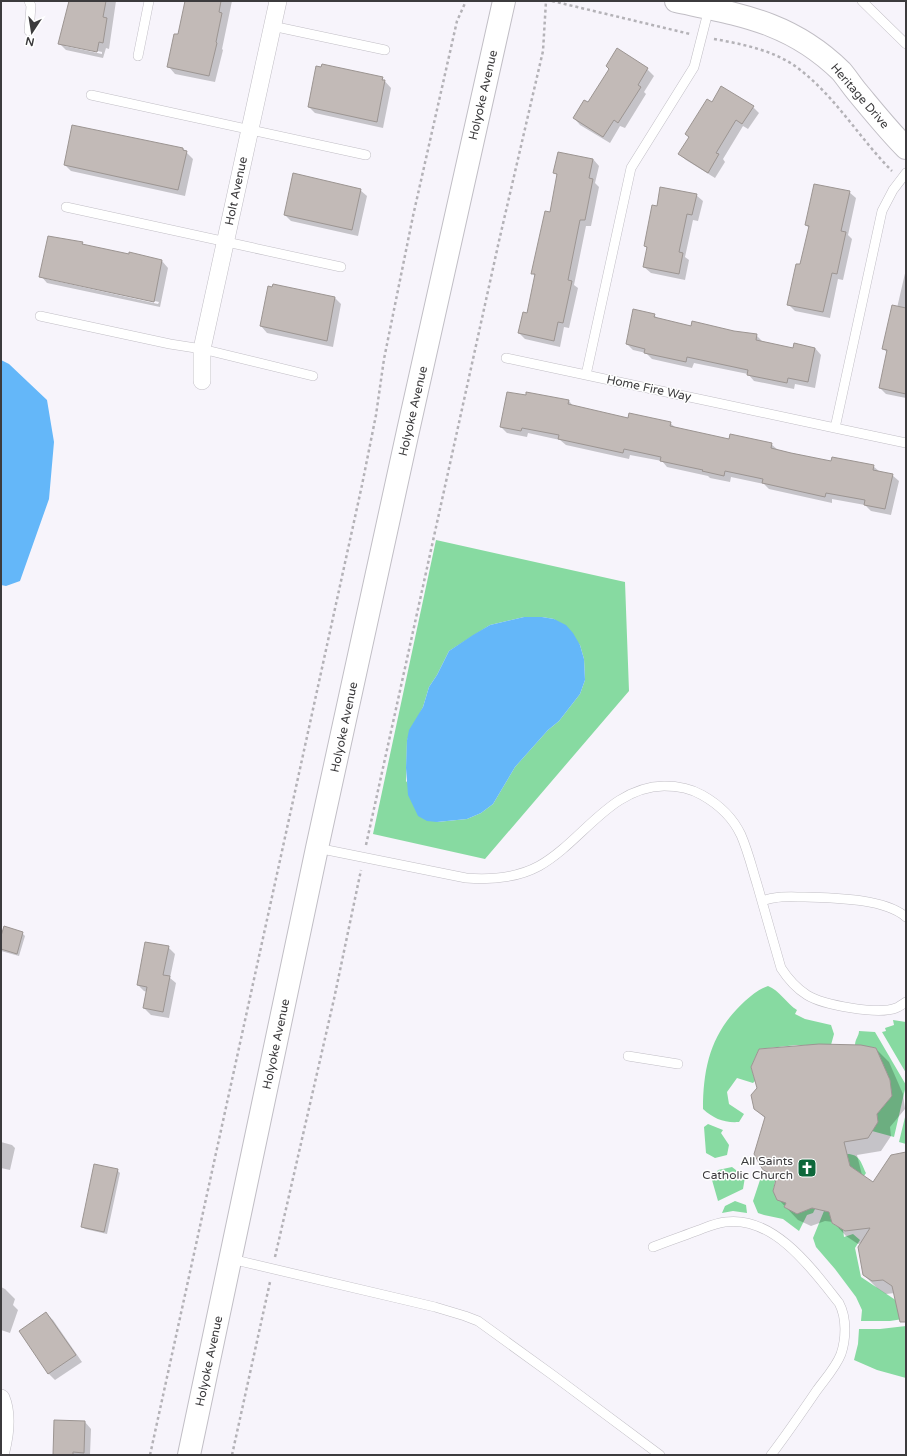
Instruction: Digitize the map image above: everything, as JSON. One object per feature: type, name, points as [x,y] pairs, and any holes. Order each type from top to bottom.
[{"type":"street","name":"Holt Avenue","points":[[202,381],[202,349],[278,1]]},
{"type":"street","name":"Holyoke Avenue","points":[[189,1455],[317,848],[504,1]]},
{"type":"street","name":"Heritage Drive","points":[[676,1],[710,5],[760,21],[806,42],[842,73],[906,148]]},
{"type":"street","points":[[1,1398],[3,1403],[5,1424],[1,1451]]},
{"type":"lane","points":[[29,1],[31,6],[29,31]]},
{"type":"lane","points":[[138,56],[149,1]]},
{"type":"lane","points":[[862,1],[906,44]]},
{"type":"lane","points":[[586,375],[631,168],[694,67],[710,5]]},
{"type":"lane","points":[[272,26],[385,50]]},
{"type":"lane","points":[[91,95],[366,155]]},
{"type":"lane","points":[[835,428],[882,211],[887,200],[903,176]]},
{"type":"lane","points":[[66,207],[226,240],[341,267]]},
{"type":"lane","points":[[40,316],[170,344],[202,349],[313,376]]},
{"type":"lane","name":"Home Fire Way","points":[[506,358],[906,443]]},
{"type":"lane","points":[[317,848],[364,856],[466,878],[497,878],[516,876],[531,870],[548,860],[615,802],[624,797],[641,789],[651,787],[680,787],[693,791],[710,800],[720,807],[732,820],[741,836],[762,901],[781,968],[787,978],[799,990],[815,999],[827,1003],[867,1010],[878,1011],[896,1008],[906,1002]]},
{"type":"lane","points":[[762,901],[786,897],[863,901],[893,909],[906,917]]},
{"type":"lane","points":[[896,1008],[906,1011]]},
{"type":"lane","points":[[628,1056],[678,1064]]},
{"type":"lane","points":[[653,1247],[724,1222],[745,1222],[765,1230],[785,1243],[803,1260],[839,1303],[843,1310],[845,1319],[844,1338],[840,1354],[831,1371],[771,1455]]},
{"type":"lane","points":[[231,1259],[435,1307],[478,1321],[660,1455]]},
{"type":"path","points":[[150,1455],[362,485],[376,415],[384,359],[413,216],[457,21],[466,1]]},
{"type":"path","points":[[232,1455],[334,999],[487,295],[543,51],[546,1]]},
{"type":"path","points":[[552,1],[702,37],[741,44],[767,52],[794,65],[816,83],[891,170],[903,176]]},
{"type":"green space","points":[[436,540],[625,582],[629,691],[485,859],[373,834]],"holes":[[[524,617],[554,619],[580,645],[584,659],[585,680],[580,694],[559,721],[548,730],[515,767],[493,804],[481,813],[467,819],[437,822],[406,781],[407,740],[423,707],[429,687],[449,651],[490,625]]]},
{"type":"green space","points":[[768,986],[776,991],[797,1010],[795,1014],[805,1019],[831,1025],[834,1034],[831,1045],[797,1045],[759,1049],[751,1067],[755,1081],[753,1083],[737,1078],[727,1092],[729,1104],[744,1114],[739,1122],[720,1120],[703,1109],[705,1078],[712,1050],[717,1037],[734,1012],[753,994]]},
{"type":"green space","points":[[893,1020],[906,1022],[906,1073],[882,1032],[886,1031],[885,1028],[894,1025]]},
{"type":"green space","points":[[859,1031],[875,1032],[906,1085],[894,1137],[872,1131],[878,1122],[877,1114],[892,1096],[890,1080],[876,1048],[855,1045]]},
{"type":"green space","points":[[906,1113],[906,1144],[899,1142]]},
{"type":"green space","points":[[708,1124],[723,1130],[721,1133],[729,1145],[727,1155],[715,1158],[706,1153],[704,1127]]},
{"type":"green space","points":[[847,1154],[851,1154],[860,1160],[866,1173],[864,1176],[850,1166]]},
{"type":"green space","points":[[732,1167],[745,1177],[743,1189],[718,1201],[712,1180],[718,1170]]},
{"type":"green space","points":[[778,1171],[782,1179],[775,1182],[773,1191],[777,1199],[786,1203],[784,1207],[797,1214],[812,1208],[815,1209],[813,1213],[807,1215],[799,1231],[783,1219],[758,1213],[753,1201],[760,1180]]},
{"type":"green space","points":[[735,1201],[746,1205],[747,1213],[733,1211],[722,1213],[725,1206]]},
{"type":"green space","points":[[824,1211],[829,1212],[832,1223],[843,1230],[844,1237],[853,1234],[860,1240],[855,1248],[861,1277],[903,1305],[903,1319],[890,1321],[861,1321],[862,1310],[856,1297],[816,1247],[813,1238]]},
{"type":"green space","points":[[906,1326],[906,1378],[877,1370],[854,1360],[858,1344],[859,1329],[880,1329]]},
{"type":"water","points":[[1,360],[9,364],[47,400],[54,442],[49,499],[20,581],[6,586],[1,585]]},
{"type":"water","points":[[524,617],[554,619],[566,625],[573,633],[580,645],[584,659],[585,680],[580,694],[559,721],[548,730],[515,767],[493,804],[481,813],[467,819],[437,822],[427,821],[418,816],[408,795],[406,768],[407,740],[409,730],[423,707],[429,687],[449,651],[490,625]]},
{"type":"building","points":[[69,1],[106,1],[103,17],[107,18],[103,43],[99,42],[97,52],[58,44]]},
{"type":"building","points":[[185,1],[221,1],[219,12],[222,13],[209,76],[167,67],[174,34],[178,34]]},
{"type":"building","points":[[617,48],[648,68],[638,85],[641,87],[618,123],[614,120],[603,137],[573,118],[584,100],[588,102],[609,69],[606,66]]},
{"type":"building","points":[[322,64],[383,77],[382,80],[385,80],[377,122],[308,107],[316,66],[321,67]]},
{"type":"building","points":[[721,86],[754,106],[742,124],[736,120],[716,153],[719,154],[708,173],[678,154],[689,137],[685,134],[707,99],[712,102]]},
{"type":"building","points":[[72,125],[183,148],[183,150],[187,151],[178,190],[64,165]]},
{"type":"building","points":[[558,152],[593,159],[589,178],[593,179],[585,220],[580,220],[568,280],[572,281],[563,323],[558,322],[554,341],[518,333],[523,312],[527,313],[535,274],[531,274],[545,211],[550,212],[557,174],[553,173]]},
{"type":"building","points":[[293,173],[361,189],[352,230],[284,215]]},
{"type":"building","points":[[814,184],[850,191],[841,231],[846,232],[837,274],[832,273],[823,312],[787,305],[796,264],[800,264],[809,226],[805,225]]},
{"type":"building","points":[[660,187],[697,194],[692,215],[687,214],[679,252],[683,253],[679,274],[643,267],[647,247],[644,246],[652,205],[657,206]]},
{"type":"building","points":[[48,236],[83,242],[82,244],[129,254],[129,252],[162,260],[154,302],[39,277]]},
{"type":"building","points":[[273,284],[335,297],[327,341],[260,326],[268,286],[272,287]]},
{"type":"building","points":[[892,305],[906,308],[906,394],[879,388],[887,350],[882,349]]},
{"type":"building","points":[[633,309],[655,314],[654,317],[691,326],[692,321],[734,331],[757,334],[756,340],[793,348],[794,343],[815,348],[808,382],[788,378],[787,383],[747,375],[748,370],[687,357],[686,362],[644,353],[645,349],[626,344]]},
{"type":"building","points":[[507,392],[526,395],[526,392],[569,400],[568,404],[628,418],[629,413],[671,422],[670,426],[729,439],[730,434],[772,443],[771,448],[831,461],[832,457],[874,465],[873,470],[893,474],[885,509],[864,505],[865,500],[826,493],[825,497],[762,483],[763,479],[725,471],[724,476],[660,461],[661,457],[624,449],[623,453],[558,439],[559,435],[522,428],[521,431],[500,427]]},
{"type":"building","points":[[4,926],[23,932],[17,954],[1,949],[1,936]]},
{"type":"building","points":[[145,942],[169,946],[163,975],[170,976],[163,1012],[143,1008],[147,987],[137,985]]},
{"type":"building","name":"All Saints Catholic Church","points":[[819,1044],[861,1045],[876,1048],[890,1080],[892,1096],[877,1114],[878,1122],[868,1138],[844,1142],[850,1166],[873,1182],[891,1155],[906,1152],[906,1322],[900,1322],[892,1286],[883,1280],[872,1281],[863,1275],[858,1247],[870,1228],[845,1231],[832,1223],[829,1212],[812,1208],[797,1214],[784,1207],[786,1203],[777,1200],[773,1191],[777,1176],[763,1170],[754,1154],[765,1117],[754,1109],[751,1095],[757,1088],[751,1067],[759,1049]]},
{"type":"building","points":[[94,1164],[118,1169],[104,1232],[81,1227]]},
{"type":"building","points":[[46,1312],[76,1355],[48,1374],[19,1331]]},
{"type":"building","points":[[54,1420],[85,1421],[84,1453],[73,1452],[73,1455],[53,1455]]},
{"type":"place","name":"All Saints Catholic Church","points":[[807,1168]]}]
